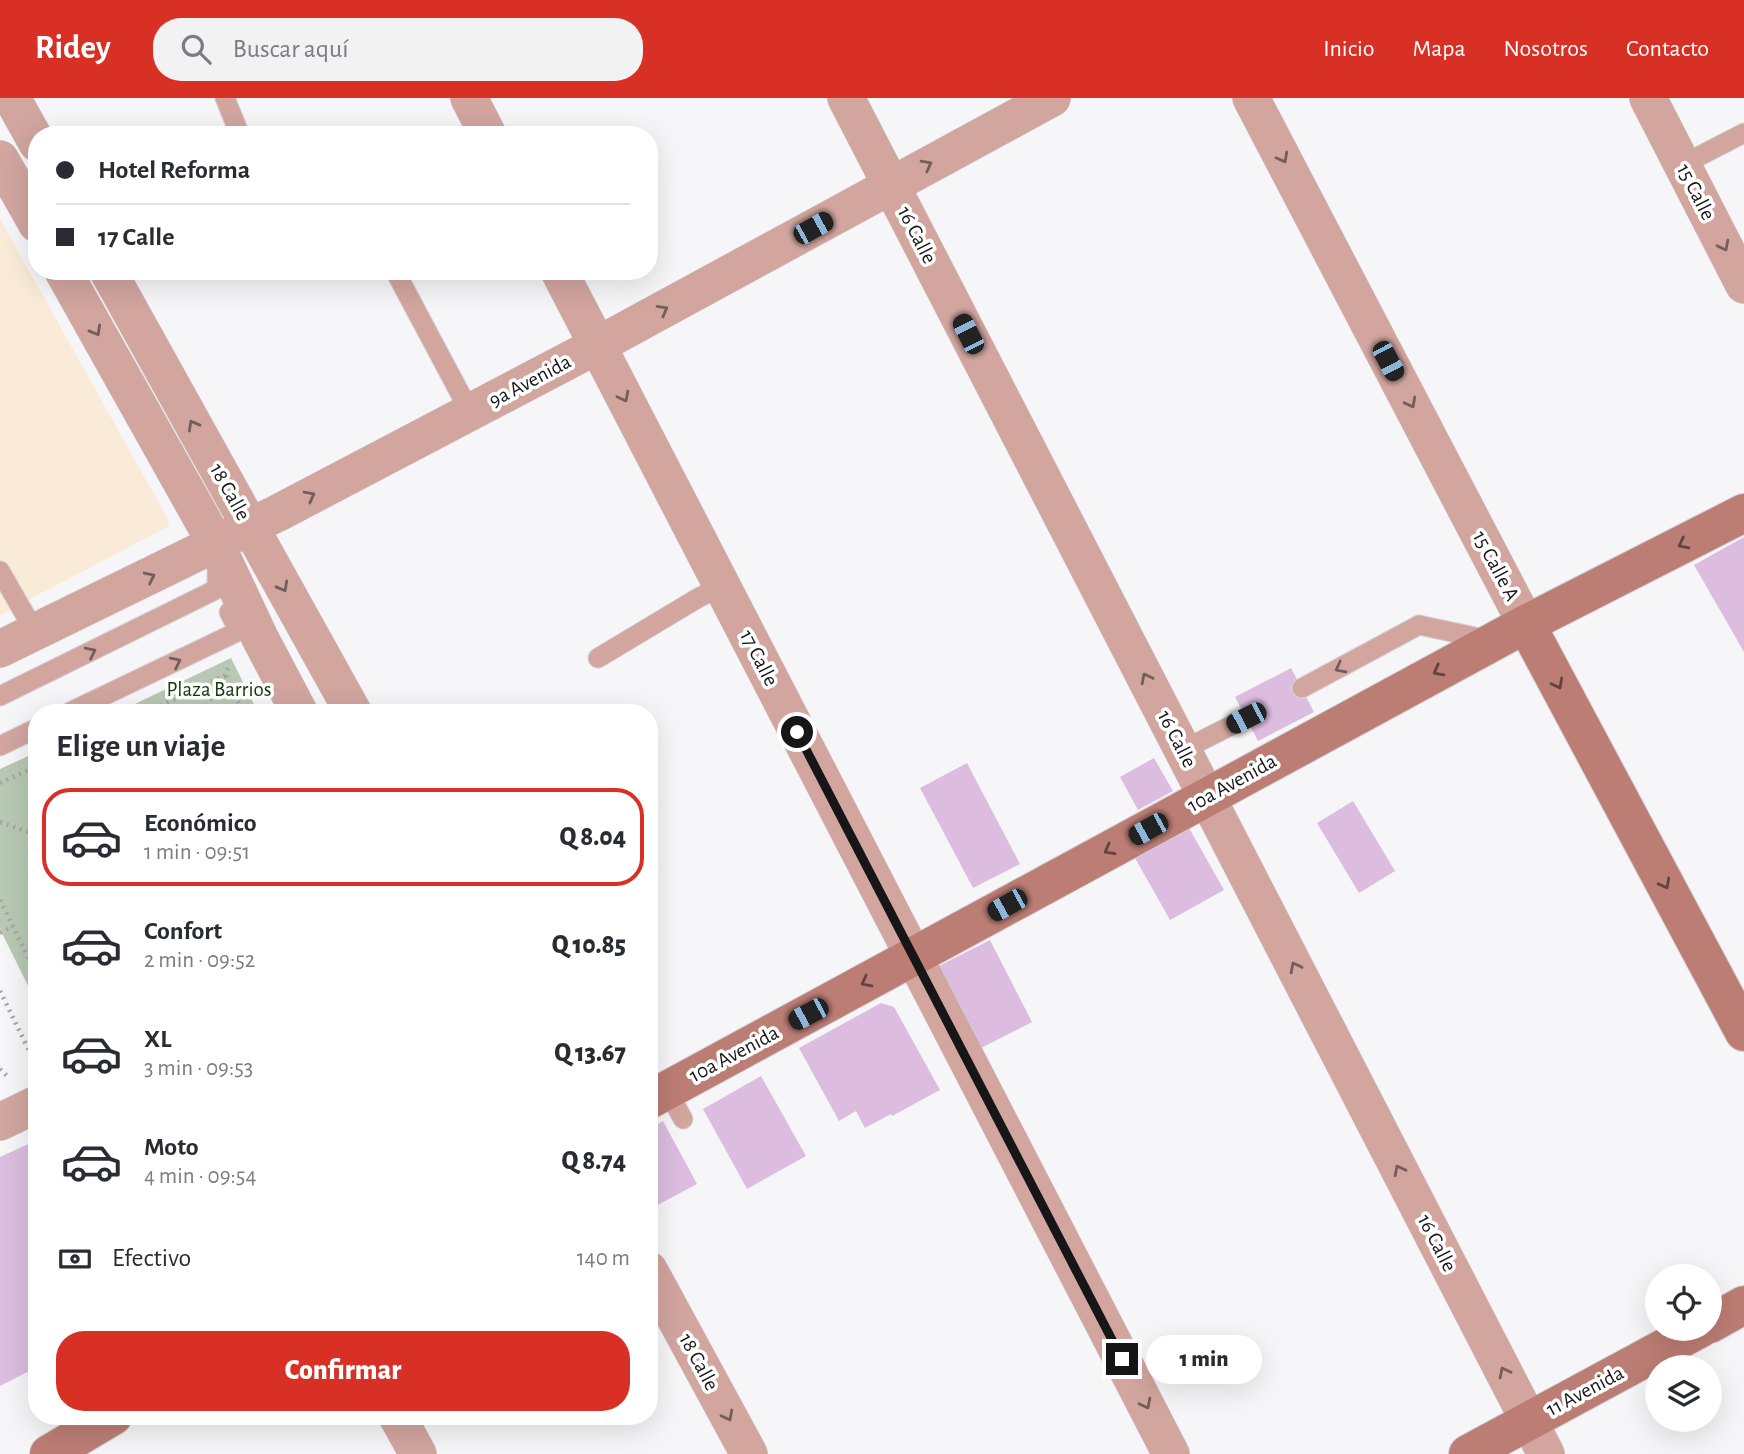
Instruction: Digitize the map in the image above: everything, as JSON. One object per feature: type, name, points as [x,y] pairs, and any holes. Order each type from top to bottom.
[{"type":"main road","name":"10a Avenida","points":[[666,1103],[914,956],[1207,796],[1272,747],[1493,641],[1744,513]]},
{"type":"main road","name":"15 Calle A","points":[[1526,624],[1744,1032]]},
{"type":"main road","points":[[1722,1317],[1744,1305]]},
{"type":"main road","name":"11 Avenida","points":[[1468,1454],[1538,1438],[1682,1341]]},
{"type":"main road","points":[[49,1454],[98,1425]]},
{"type":"street","points":[[12,98],[28,127]]},
{"type":"street","points":[[469,98],[483,126]]},
{"type":"street","name":"16 Calle","points":[[846,98],[1538,1438]]},
{"type":"street","name":"9a Avenida","points":[[0,649],[250,527],[470,412],[1052,98]]},
{"type":"street","name":"15 Calle A","points":[[1251,98],[1526,624]]},
{"type":"street","name":"15 Calle","points":[[1648,98],[1744,285]]},
{"type":"street","points":[[0,159],[28,209]]},
{"type":"street","name":"18 Calle","points":[[68,280],[216,544],[295,704]]},
{"type":"street","name":"18 Calle","points":[[113,280],[349,704]]},
{"type":"street","name":"17 Calle","points":[[564,280],[1171,1454]]},
{"type":"street","points":[[0,1122],[28,1108]]},
{"type":"street","name":"18 Calle","points":[[658,1287],[749,1454]]},
{"type":"street","points":[[402,1425],[418,1454]]},
{"type":"lane","points":[[225,98],[236,126]]},
{"type":"lane","points":[[1682,165],[1744,134]]},
{"type":"lane","points":[[400,280],[470,412]]},
{"type":"lane","points":[[87,704],[239,631],[217,589],[216,544]]},
{"type":"lane","points":[[0,571],[35,632]]},
{"type":"lane","points":[[598,657],[722,586]]},
{"type":"lane","points":[[0,696],[217,589]]},
{"type":"lane","points":[[1301,688],[1419,625],[1493,641]]},
{"type":"lane","points":[[1183,751],[1246,718]]},
{"type":"lane","points":[[0,746],[28,732]]},
{"type":"path","points":[[165,704],[225,675]]},
{"type":"path","points":[[207,704],[225,675]]},
{"type":"path","points":[[225,675],[239,704]]},
{"type":"path","points":[[0,783],[28,770]]},
{"type":"path","points":[[0,822],[28,832]]},
{"type":"path","points":[[0,900],[28,957]]},
{"type":"path","points":[[0,933],[13,926]]},
{"type":"path","points":[[0,991],[28,1049]]},
{"type":"shaded area","points":[[0,219],[28,269],[28,280],[34,280],[168,519],[169,526],[0,615]]},
{"type":"green space","name":"Plaza Barrios","points":[[231,658],[254,704],[135,704]]},
{"type":"green space","points":[[28,756],[28,986],[0,929],[0,769]]},
{"type":"building","points":[[1744,537],[1744,652],[1694,565]]},
{"type":"building","points":[[1291,668],[1314,712],[1258,741],[1235,697]]},
{"type":"building","points":[[1154,758],[1173,791],[1138,810],[1120,777]]},
{"type":"building","points":[[967,763],[1020,864],[973,888],[920,788]]},
{"type":"building","points":[[1353,801],[1395,871],[1359,893],[1317,823]]},
{"type":"building","points":[[1189,828],[1224,890],[1170,920],[1135,858]]},
{"type":"building","points":[[990,940],[1032,1022],[979,1049],[937,967]]},
{"type":"building","points":[[881,1003],[894,1007],[940,1090],[865,1128],[856,1111],[839,1121],[799,1048]]},
{"type":"building","points":[[761,1076],[806,1156],[747,1189],[703,1109]]},
{"type":"building","points":[[663,1121],[697,1184],[658,1205],[658,1124]]},
{"type":"building","points":[[28,1144],[28,1372],[0,1386],[0,1157]]},
{"type":"route","points":[[797,732],[1122,1359]]}]
